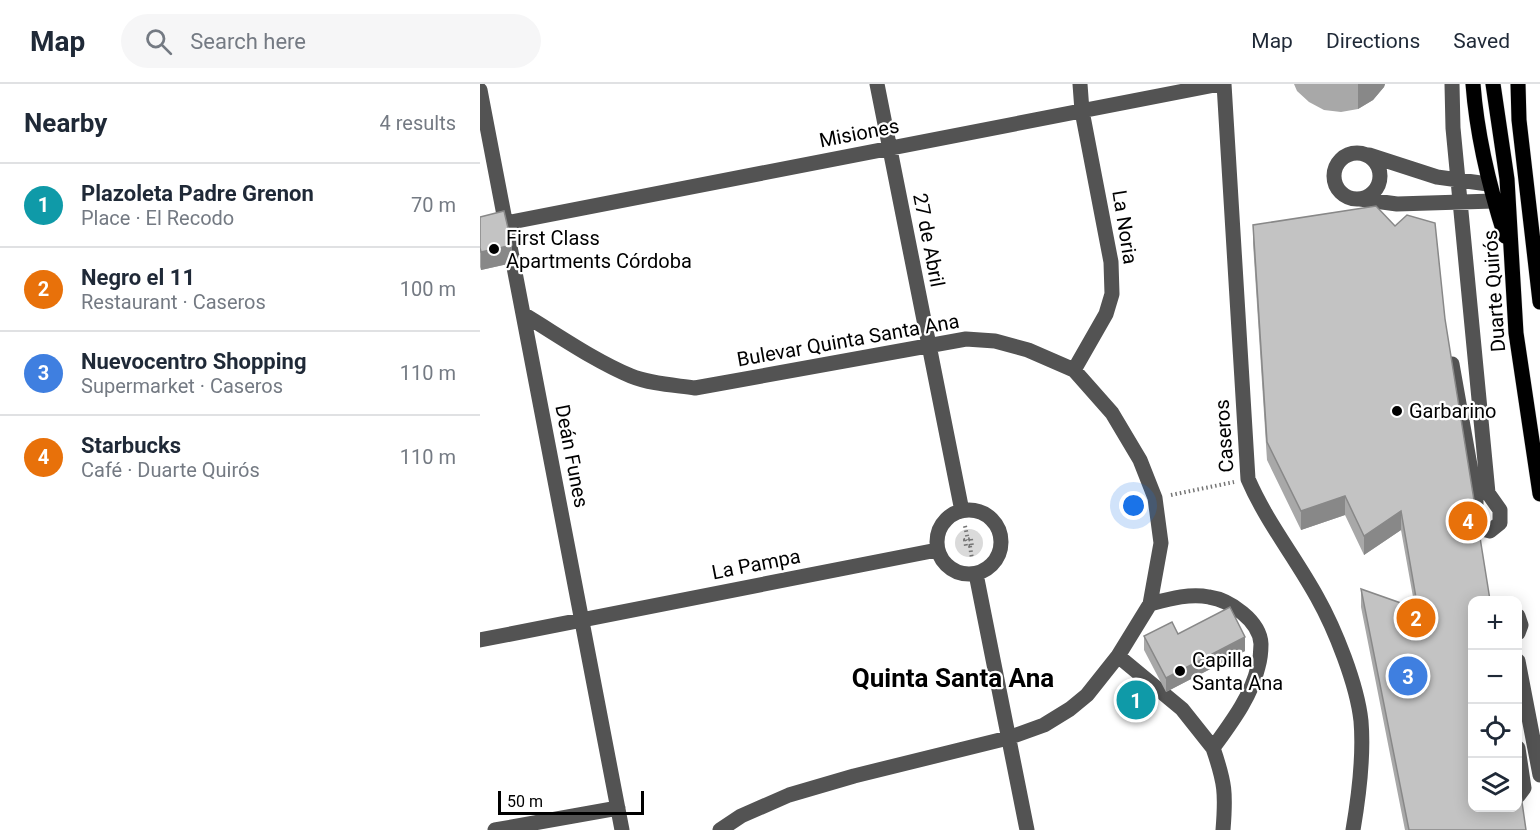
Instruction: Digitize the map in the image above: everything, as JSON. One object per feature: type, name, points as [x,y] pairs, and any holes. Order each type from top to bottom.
[{"type":"main road","points":[[1473,84],[1488,184],[1512,260]]},
{"type":"main road","name":"Duarte Quirós","points":[[1493,84],[1507,179],[1516,333],[1540,494]]},
{"type":"main road","name":"Duarte Quirós","points":[[1518,84],[1519,120],[1537,251],[1540,302]]},
{"type":"street","name":"27 de Abril","points":[[877,84],[962,511]]},
{"type":"street","name":"La Noria","points":[[1074,370],[1106,314],[1112,294],[1111,262],[1082,111],[1080,84]]},
{"type":"street","name":"Misiones","points":[[480,228],[1222,84]]},
{"type":"street","name":"Caseros","points":[[1222,84],[1248,479],[1257,502],[1318,598],[1341,650],[1357,702],[1361,722],[1359,796],[1353,830]]},
{"type":"street","points":[[1449,346],[1476,499],[1475,518],[1478,526],[1490,531],[1500,523],[1501,515],[1488,493],[1453,128],[1452,85]]},
{"type":"street","name":"Deán Funes","points":[[480,90],[622,830]]},
{"type":"street","points":[[1488,184],[1419,172],[1365,154],[1350,153],[1343,157],[1335,168],[1334,175],[1338,189],[1343,194],[1357,199],[1397,204],[1494,201]]},
{"type":"street","points":[[1357,199],[1372,194],[1380,180],[1377,164],[1365,154]]},
{"type":"street","name":"Bulevar Quinta Santa Ana","points":[[523,314],[593,358],[633,376],[667,385],[695,387],[966,339],[995,341],[1028,350],[1074,370],[1112,413],[1140,460],[1155,498],[1161,543],[1150,604],[1118,656],[1087,695],[1070,709],[1044,725],[1008,738],[854,776],[789,795],[741,816],[720,830]]},
{"type":"street","points":[[972,510],[983,513],[998,529],[1001,540],[1000,551],[995,561],[987,569],[976,574],[957,573],[941,559],[937,550],[936,540],[944,521],[962,511],[972,510]]},
{"type":"street","name":"La Pampa","points":[[480,640],[937,550]]},
{"type":"street","points":[[976,574],[1027,830]]},
{"type":"street","points":[[1150,604],[1174,597],[1209,597],[1234,605],[1249,619],[1261,642],[1252,688],[1234,719],[1213,747]]},
{"type":"street","points":[[1118,656],[1182,709],[1213,747],[1226,793],[1223,830]]},
{"type":"street","points":[[1522,682],[1540,775]]},
{"type":"street","points":[[1522,775],[1524,788],[1522,791]]},
{"type":"street","points":[[495,830],[618,808]]},
{"type":"path","points":[[1155,498],[1248,479]]},
{"type":"shaded area","points":[[969,529],[979,533],[983,543],[979,553],[969,557],[959,553],[955,543],[959,533]]},
{"type":"building","points":[[1376,206],[1395,226],[1407,215],[1435,223],[1445,319],[1489,596],[1468,596],[1468,812],[1522,812],[1522,802],[1526,830],[1409,830],[1361,589],[1418,609],[1401,511],[1364,536],[1345,496],[1301,511],[1267,442],[1253,225]]},
{"type":"building","points":[[504,211],[512,245],[481,252],[480,217]]},
{"type":"building","name":"Capilla Santa Ana","points":[[1230,607],[1245,637],[1166,678],[1144,636],[1172,622],[1178,634]]},
{"type":"place","name":"First Class Apartments Córdoba","points":[[494,249]]},
{"type":"place","name":"Garbarino","points":[[1397,411]]},
{"type":"place","name":"Starbucks","points":[[1468,521]]},
{"type":"place","name":"Negro el 11","points":[[1416,618]]},
{"type":"place","name":"Capilla Santa Ana","points":[[1180,671]]},
{"type":"place","name":"Nuevocentro Shopping","points":[[1408,676]]},
{"type":"place","name":"Plazoleta Padre Grenon","points":[[1136,700]]},
{"type":"district","name":"Quinta Santa Ana","points":[[953,678]]}]
